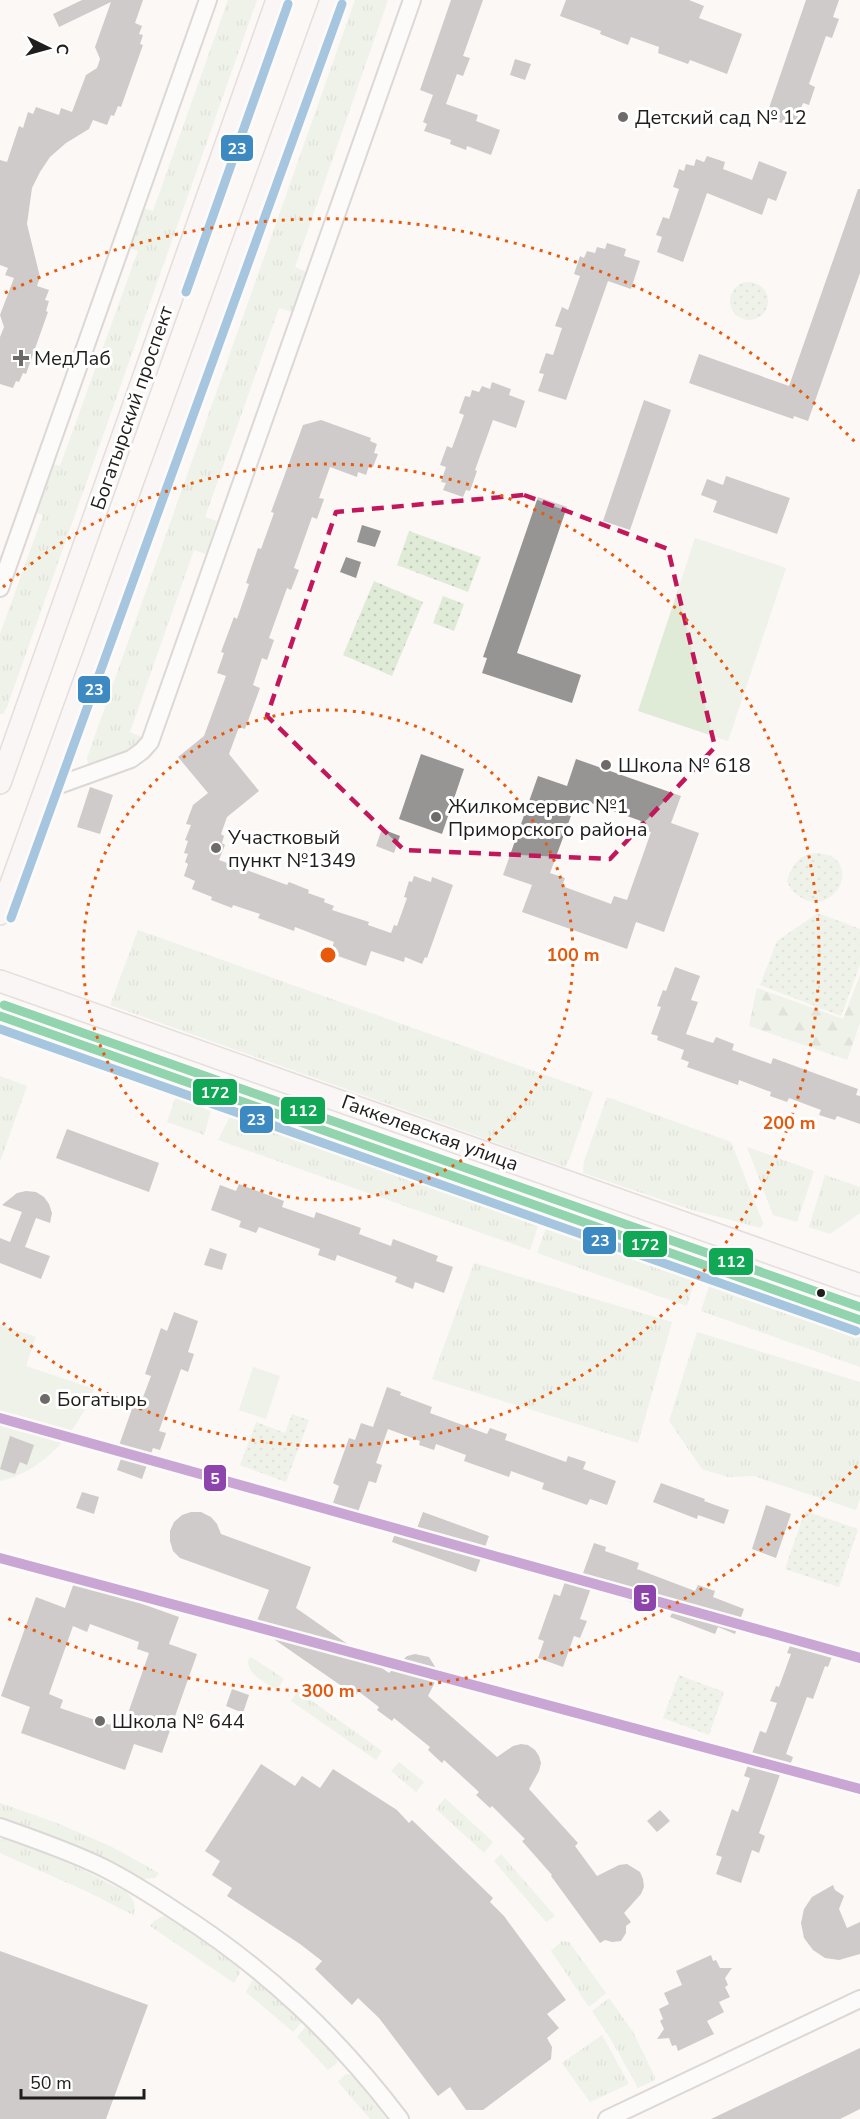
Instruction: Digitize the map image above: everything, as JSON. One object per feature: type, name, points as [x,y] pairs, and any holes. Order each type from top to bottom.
[{"type":"main road","name":"Богатырский проспект","points":[[2,769],[277,0]]},
{"type":"main road","points":[[0,914],[331,0]]},
{"type":"main road","name":"Гаккелевская улица","points":[[0,981],[860,1285]]},
{"type":"main road","name":"Гаккелевская улица","points":[[0,1016],[860,1320]]},
{"type":"street","points":[[0,588],[208,0]]},
{"type":"street","points":[[45,790],[131,759],[150,742],[412,0]]},
{"type":"street","points":[[0,1827],[48,1844],[102,1868],[156,1898],[211,1934],[287,1994],[352,2060],[400,2119]]},
{"type":"street","points":[[607,2119],[860,1999]]},
{"type":"highlighted area","points":[[524,495],[668,549],[715,747],[610,859],[404,850],[267,716],[336,512]]},
{"type":"green space","points":[[228,0],[257,0],[7,707],[3,714],[0,714],[0,634],[43,515],[34,512],[50,463],[60,466],[138,251],[128,247],[143,208],[153,211]]},
{"type":"green space","points":[[355,0],[388,0],[295,267],[306,272],[292,312],[279,308],[205,517],[217,521],[206,554],[194,550],[130,732],[142,737],[135,749],[94,765],[88,763],[87,758]]},
{"type":"green space","points":[[749,282],[763,287],[768,301],[763,315],[749,320],[735,315],[730,301],[735,287]]},
{"type":"green space","points":[[409,531],[481,557],[468,592],[397,565]]},
{"type":"green space","points":[[695,538],[786,568],[728,741],[638,711]]},
{"type":"green space","points":[[374,581],[423,602],[392,676],[343,655]]},
{"type":"green space","points":[[443,596],[464,604],[454,631],[433,623]]},
{"type":"green space","points":[[817,853],[831,856],[839,864],[842,873],[841,882],[837,891],[830,897],[820,901],[810,901],[795,893],[787,881],[797,861]]},
{"type":"green space","points":[[818,913],[860,929],[860,965],[841,1016],[760,985],[777,941]]},
{"type":"green space","points":[[138,930],[593,1092],[569,1160],[565,1167],[110,1005]]},
{"type":"green space","points":[[860,975],[860,1023],[847,1060],[749,1026],[757,988],[843,1019]]},
{"type":"green space","points":[[0,1076],[27,1086],[0,1162]]},
{"type":"green space","points":[[176,1096],[212,1107],[204,1135],[167,1122]]},
{"type":"green space","points":[[607,1097],[731,1142],[763,1223],[761,1228],[692,1210],[583,1173],[584,1161]]},
{"type":"green space","points":[[231,1114],[539,1223],[530,1250],[218,1140]]},
{"type":"green space","points":[[747,1147],[814,1171],[797,1222],[773,1215]]},
{"type":"green space","points":[[825,1175],[860,1187],[860,1213],[830,1234],[809,1227]]},
{"type":"green space","points":[[547,1225],[695,1279],[687,1306],[537,1253]]},
{"type":"green space","points":[[474,1263],[672,1322],[638,1443],[432,1379]]},
{"type":"green space","points":[[710,1283],[860,1336],[860,1367],[701,1311]]},
{"type":"green space","name":"Богатырь","points":[[0,1325],[36,1337],[26,1366],[94,1389],[79,1419],[58,1447],[31,1468],[0,1481]]},
{"type":"green space","points":[[697,1332],[860,1382],[860,1498],[856,1510],[754,1476],[728,1477],[702,1469],[669,1421]]},
{"type":"green space","points":[[253,1367],[280,1376],[266,1419],[239,1410]]},
{"type":"green space","points":[[292,1414],[309,1420],[286,1482],[240,1465],[256,1422],[285,1433]]},
{"type":"green space","points":[[805,1511],[858,1529],[839,1587],[785,1569]]},
{"type":"green space","points":[[251,1657],[284,1679],[277,1690],[254,1674],[248,1660]]},
{"type":"green space","points":[[679,1675],[724,1692],[709,1735],[663,1718]]},
{"type":"green space","points":[[298,1691],[382,1751],[376,1760],[291,1701]]},
{"type":"green space","points":[[399,1762],[424,1782],[416,1792],[391,1771]]},
{"type":"green space","points":[[445,1798],[493,1842],[484,1853],[436,1809]]},
{"type":"green space","points":[[0,1803],[57,1823],[112,1847],[159,1873],[155,1878],[142,1879],[52,1836],[0,1818]]},
{"type":"green space","points":[[0,1838],[43,1853],[125,1891],[135,1908],[133,1915],[88,1892],[0,1853]]},
{"type":"green space","points":[[501,1854],[555,1916],[546,1922],[494,1861]]},
{"type":"green space","points":[[163,1916],[174,1920],[239,1967],[240,1973],[234,1983],[150,1926]]},
{"type":"green space","points":[[562,1941],[569,1942],[606,1993],[589,2007],[551,1951]]},
{"type":"green space","points":[[252,1981],[257,1981],[302,2022],[293,2032],[246,1992]]},
{"type":"green space","points":[[609,1998],[633,2032],[655,2077],[655,2080],[638,2088],[592,2011]]},
{"type":"green space","points":[[306,2026],[336,2057],[337,2063],[328,2070],[297,2037]]},
{"type":"green space","points":[[602,2035],[629,2084],[590,2102],[562,2063]]},
{"type":"green space","points":[[346,2074],[352,2075],[387,2119],[370,2119],[338,2082]]},
{"type":"building","points":[[82,0],[143,0],[135,23],[142,26],[139,34],[143,35],[140,44],[143,45],[121,107],[118,106],[114,116],[111,115],[107,125],[93,120],[89,129],[66,143],[50,157],[32,188],[27,224],[40,277],[37,286],[49,290],[45,300],[49,301],[46,311],[48,312],[26,374],[23,373],[13,388],[0,384],[0,337],[4,327],[0,315],[14,278],[5,275],[8,268],[0,265],[0,160],[7,162],[19,126],[23,128],[28,112],[33,114],[36,107],[59,115],[61,108],[72,112],[86,75],[97,68],[100,59],[95,47],[111,2],[59,27],[53,14]]},
{"type":"building","points":[[451,0],[483,0],[463,56],[470,58],[463,76],[457,74],[446,104],[478,115],[476,121],[500,130],[491,155],[467,146],[466,150],[450,144],[451,140],[424,131],[427,124],[423,122],[433,95],[420,90]]},
{"type":"building","points":[[566,0],[689,0],[704,6],[699,18],[742,34],[727,74],[690,60],[688,64],[658,53],[659,47],[631,37],[628,45],[600,34],[601,31],[560,16]]},
{"type":"building","points":[[806,0],[839,0],[833,17],[839,19],[832,38],[826,36],[809,84],[815,87],[809,105],[803,103],[794,127],[769,119],[772,109],[769,108]]},
{"type":"building","points":[[515,59],[531,64],[525,80],[510,75]]},
{"type":"building","points":[[707,156],[725,162],[723,169],[752,180],[759,161],[787,172],[776,201],[768,198],[762,215],[707,193],[683,262],[657,252],[662,237],[656,235],[663,217],[669,219],[679,189],[673,187],[679,169],[684,171],[686,164],[694,166],[696,159],[704,162]]},
{"type":"building","points":[[858,189],[860,189],[860,273],[808,421],[794,416],[793,419],[689,383],[699,354],[789,386]]},
{"type":"building","points":[[607,243],[626,249],[624,256],[640,261],[631,289],[608,281],[566,400],[538,391],[544,374],[539,373],[546,353],[553,355],[562,328],[555,326],[562,307],[568,310],[580,276],[574,274],[580,256],[584,258],[587,251],[595,253],[597,247],[605,249]]},
{"type":"building","points":[[492,382],[511,389],[509,395],[525,401],[516,428],[493,420],[470,491],[466,490],[463,497],[443,490],[446,483],[441,482],[446,467],[440,465],[447,446],[452,448],[464,415],[459,413],[465,396],[470,397],[472,390],[479,392],[482,386],[490,389]]},
{"type":"building","points":[[644,400],[671,410],[630,530],[603,521]]},
{"type":"building","points":[[321,420],[371,438],[370,441],[377,444],[374,453],[378,454],[373,467],[369,466],[366,475],[358,472],[357,477],[330,467],[319,498],[324,499],[317,519],[312,517],[294,568],[299,570],[291,590],[287,588],[269,638],[274,640],[267,660],[262,658],[253,685],[260,688],[245,729],[239,727],[229,754],[259,791],[227,817],[221,834],[224,836],[222,843],[225,845],[219,860],[287,885],[289,882],[309,890],[308,893],[325,899],[324,902],[334,906],[332,910],[369,922],[368,925],[391,933],[394,925],[397,926],[407,898],[404,897],[409,881],[412,882],[414,876],[431,882],[432,877],[453,885],[427,958],[425,957],[422,964],[405,957],[404,962],[371,951],[366,966],[338,956],[339,953],[331,950],[334,942],[295,927],[294,931],[258,918],[260,914],[233,905],[232,908],[211,900],[212,897],[192,889],[195,881],[184,876],[188,864],[185,862],[188,854],[184,853],[188,841],[185,840],[191,825],[186,824],[193,805],[208,793],[178,757],[204,736],[226,676],[217,673],[224,653],[221,652],[234,617],[237,619],[249,584],[246,583],[258,548],[261,549],[274,513],[271,512],[303,425]]},
{"type":"building","points":[[726,476],[790,498],[777,534],[713,512],[717,501],[701,495],[707,479],[723,485]]},
{"type":"building","points":[[538,497],[567,507],[517,653],[581,675],[572,703],[482,673],[487,658],[483,657]]},
{"type":"building","points":[[362,525],[381,531],[375,547],[357,542]]},
{"type":"building","points":[[346,557],[361,562],[356,578],[340,572]]},
{"type":"building","points":[[421,754],[464,769],[442,834],[399,819]]},
{"type":"building","points":[[576,759],[681,796],[671,823],[699,833],[664,932],[636,922],[627,949],[522,912],[532,885],[503,875],[538,776],[567,786]],"holes":[[[591,803],[641,821],[638,828],[651,832],[627,900],[614,896],[611,904],[562,886],[565,878],[550,873],[575,805],[589,810]]]},
{"type":"building","points":[[90,787],[113,795],[100,834],[77,827]]},
{"type":"building","points":[[382,829],[400,836],[394,853],[376,846]]},
{"type":"building","points":[[675,967],[700,976],[691,1000],[698,1002],[686,1034],[713,1043],[716,1037],[734,1044],[732,1050],[771,1064],[773,1058],[858,1089],[856,1095],[860,1096],[860,1124],[837,1116],[835,1120],[819,1115],[821,1110],[789,1098],[787,1102],[770,1096],[771,1092],[739,1080],[738,1085],[687,1067],[689,1062],[681,1059],[684,1050],[657,1040],[658,1036],[651,1034],[661,1007],[657,1006],[663,990],[666,991]]},
{"type":"building","points":[[67,1129],[159,1163],[149,1192],[56,1158]]},
{"type":"building","points":[[239,1184],[284,1201],[282,1207],[314,1218],[316,1212],[361,1228],[359,1234],[391,1246],[393,1239],[438,1256],[436,1261],[453,1267],[444,1293],[415,1282],[413,1289],[395,1282],[397,1277],[337,1255],[335,1261],[318,1255],[320,1249],[259,1227],[256,1233],[239,1227],[241,1221],[211,1210],[220,1185],[236,1191]]},
{"type":"building","points":[[36,1192],[44,1197],[52,1213],[50,1223],[36,1218],[25,1247],[50,1256],[41,1279],[0,1263],[0,1238],[10,1242],[22,1212],[2,1205],[17,1193]]},
{"type":"building","points":[[210,1248],[227,1254],[222,1270],[204,1265]]},
{"type":"building","points":[[174,1312],[198,1321],[188,1352],[194,1354],[188,1372],[181,1369],[159,1431],[166,1433],[163,1442],[160,1450],[153,1448],[142,1479],[117,1470],[123,1453],[117,1451],[133,1406],[139,1408],[151,1376],[145,1374],[161,1328],[167,1331]]},
{"type":"building","points":[[387,1387],[401,1392],[400,1395],[432,1407],[430,1413],[487,1434],[490,1428],[507,1434],[505,1440],[566,1462],[568,1456],[586,1462],[583,1469],[616,1481],[607,1505],[590,1499],[587,1505],[542,1489],[544,1483],[511,1471],[509,1477],[464,1461],[466,1455],[436,1444],[434,1450],[419,1445],[420,1441],[388,1429],[376,1463],[382,1465],[376,1483],[369,1481],[358,1512],[333,1503],[339,1486],[333,1483],[349,1438],[355,1440],[361,1423],[373,1427]]},
{"type":"building","points":[[10,1436],[34,1445],[27,1465],[20,1462],[15,1474],[0,1469]]},
{"type":"building","points":[[661,1483],[729,1510],[724,1524],[698,1515],[697,1519],[653,1502]]},
{"type":"building","points":[[82,1492],[99,1497],[94,1514],[76,1508]]},
{"type":"building","points":[[766,1505],[791,1514],[776,1558],[752,1549]]},
{"type":"building","points":[[201,1512],[211,1517],[221,1534],[311,1567],[296,1608],[389,1673],[407,1656],[415,1654],[429,1657],[437,1670],[437,1678],[428,1696],[497,1757],[513,1746],[521,1744],[528,1745],[535,1750],[541,1763],[529,1789],[578,1843],[575,1846],[597,1876],[619,1865],[627,1864],[640,1872],[644,1887],[641,1894],[624,1913],[631,1922],[626,1926],[626,1933],[621,1941],[605,1940],[600,1943],[552,1875],[522,1841],[525,1839],[492,1806],[490,1808],[476,1795],[479,1792],[444,1760],[442,1763],[428,1750],[430,1747],[394,1718],[392,1721],[377,1710],[379,1707],[358,1691],[356,1696],[255,1626],[269,1590],[180,1558],[173,1551],[170,1531],[174,1522],[182,1515]]},
{"type":"building","points":[[423,1512],[489,1536],[476,1572],[392,1542],[398,1524],[416,1531]]},
{"type":"building","points":[[594,1543],[606,1547],[605,1551],[639,1563],[637,1569],[695,1591],[698,1585],[715,1591],[713,1597],[744,1609],[735,1634],[718,1627],[715,1634],[670,1617],[673,1611],[640,1599],[638,1605],[623,1599],[624,1596],[592,1585],[580,1619],[587,1621],[580,1638],[574,1636],[563,1667],[538,1658],[544,1641],[538,1639],[554,1594],[560,1596],[566,1579],[579,1584]]},
{"type":"building","points":[[75,1580],[179,1617],[169,1644],[197,1654],[162,1753],[134,1744],[125,1770],[21,1733],[30,1707],[1,1696],[36,1597],[65,1608]],"holes":[[[90,1624],[139,1642],[137,1649],[149,1653],[125,1722],[113,1717],[110,1725],[60,1708],[63,1700],[49,1694],[73,1626],[87,1632]]]},
{"type":"building","points":[[793,1639],[833,1654],[828,1667],[825,1666],[813,1699],[807,1697],[786,1754],[793,1757],[787,1774],[781,1772],[759,1833],[765,1836],[759,1853],[752,1850],[741,1883],[716,1874],[722,1857],[716,1855],[732,1809],[738,1812],[750,1778],[744,1776],[760,1731],[766,1733],[777,1703],[770,1701],[776,1686],[779,1687],[791,1654],[787,1653]]},
{"type":"building","points":[[232,1689],[249,1695],[243,1713],[226,1706]]},
{"type":"building","points":[[261,1764],[295,1786],[302,1776],[320,1788],[333,1769],[397,1810],[409,1823],[412,1820],[493,1898],[490,1902],[504,1916],[566,2000],[547,2014],[559,2028],[547,2038],[552,2047],[551,2059],[483,2110],[466,2110],[450,2087],[438,2096],[379,2018],[358,1998],[352,2005],[315,1969],[322,1961],[227,1896],[232,1888],[212,1875],[220,1861],[205,1851]]},
{"type":"building","points":[[660,1810],[670,1821],[657,1832],[647,1821]]},
{"type":"building","points":[[833,1885],[835,1890],[844,1896],[839,1909],[847,1928],[860,1922],[860,1954],[839,1960],[825,1958],[813,1950],[804,1938],[801,1923],[804,1909],[812,1897]]},
{"type":"building","points":[[0,1951],[148,2005],[106,2119],[0,2119]]},
{"type":"building","points":[[711,1955],[720,1968],[732,1968],[725,1978],[728,1985],[725,1987],[730,1997],[719,2002],[724,2012],[707,2021],[714,2034],[678,2051],[676,2045],[672,2046],[669,2038],[657,2039],[664,2029],[660,2021],[663,2019],[659,2009],[669,2004],[664,1993],[682,1985],[676,1971]]},
{"type":"building","points":[[860,2048],[860,2109],[840,2119],[711,2119]]},
{"type":"transit line","name":"23","points":[[186,292],[288,4]]},
{"type":"transit line","name":"23","points":[[11,918],[342,4]]},
{"type":"transit line","name":"112","points":[[4,1005],[860,1307]]},
{"type":"transit line","name":"172","points":[[0,1016],[860,1320]]},
{"type":"transit line","name":"23","points":[[0,1029],[856,1331]]},
{"type":"transit line","name":"5","points":[[0,1418],[860,1658]]},
{"type":"transit line","name":"5","points":[[0,1558],[860,1789]]},
{"type":"place","name":"Детский сад № 12","points":[[623,117]]},
{"type":"place","name":"МедЛаб","points":[[21,358]]},
{"type":"place","name":"Школа № 618","points":[[606,765]]},
{"type":"place","name":"Жилкомсервис №1 Приморского района","points":[[436,817]]},
{"type":"place","name":"Участковый пункт №1349","points":[[216,848]]},
{"type":"place","name":"Богатырь","points":[[45,1399]]},
{"type":"place","name":"Школа № 644","points":[[100,1721]]}]
